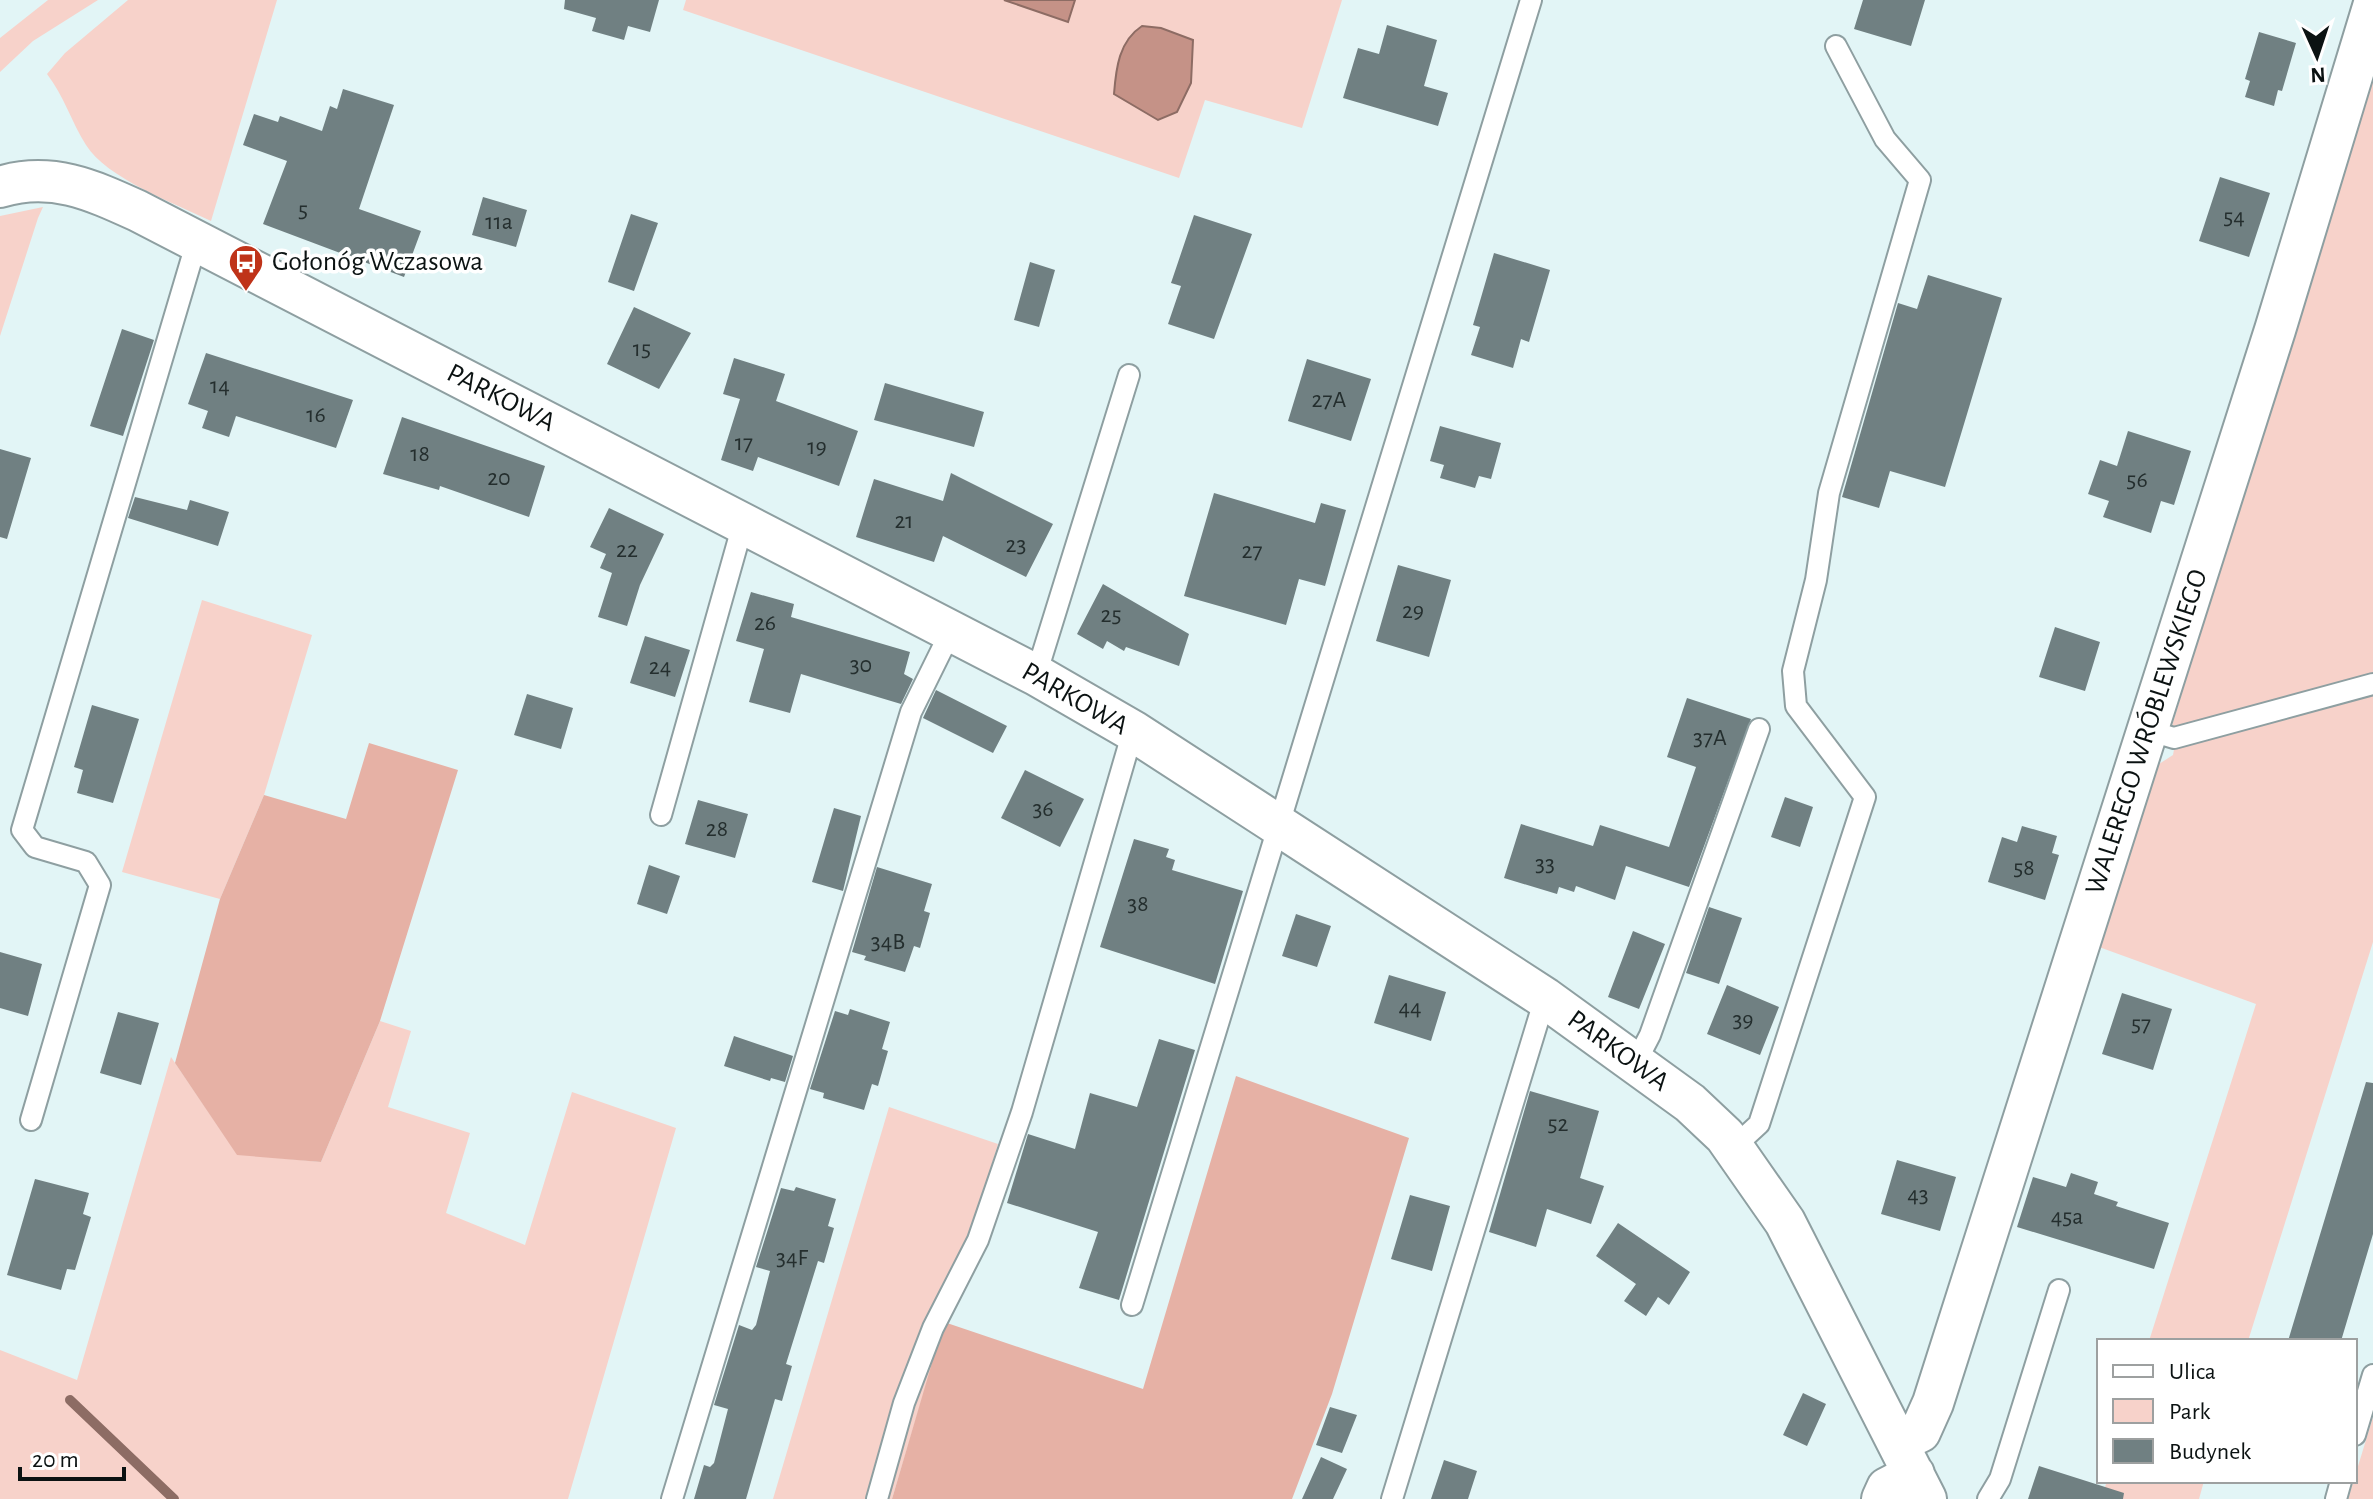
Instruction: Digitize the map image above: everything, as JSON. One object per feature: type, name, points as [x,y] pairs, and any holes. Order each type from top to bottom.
[{"type":"street","name":"WALEREGO WRÓBLEWSKIEGO","points":[[1882,1499],[1887,1488],[1913,1472],[1920,1432],[1933,1403],[2275,330],[2373,7]]},
{"type":"street","name":"PARKOWA","points":[[0,187],[45,180],[78,186],[197,241],[1036,675],[1133,731],[1545,998],[1690,1103],[1734,1147],[1785,1222],[1913,1472]]},
{"type":"lane","points":[[1132,1305],[1531,0]]},
{"type":"lane","points":[[1734,1147],[1759,1124],[1865,797],[1796,706],[1793,671],[1816,580],[1829,493],[1920,180],[1885,139],[1836,46]]},
{"type":"lane","points":[[31,1120],[100,885],[86,862],[35,847],[22,830],[197,241]]},
{"type":"lane","points":[[1036,675],[1129,375]]},
{"type":"lane","points":[[661,815],[743,524]]},
{"type":"lane","points":[[672,1499],[911,712],[951,631]]},
{"type":"lane","points":[[2147,730],[2174,738],[2373,684]]},
{"type":"lane","points":[[1636,1062],[1650,1035],[1759,729]]},
{"type":"lane","points":[[877,1499],[904,1403],[933,1328],[973,1250],[1022,1112],[1133,731]]},
{"type":"lane","points":[[1392,1499],[1545,998]]},
{"type":"lane","points":[[1988,1499],[2000,1479],[2059,1290]]},
{"type":"lane","points":[[2357,1428],[2373,1375]]},
{"type":"green space","points":[[48,0],[98,0],[33,41],[0,72],[0,38]]},
{"type":"green space","points":[[128,0],[277,0],[211,221],[125,179],[96,157],[86,145],[47,74],[65,53]]},
{"type":"green space","points":[[686,0],[1342,0],[1302,128],[1205,100],[1179,178],[683,10]]},
{"type":"green space","points":[[2373,63],[2373,942],[2249,1339],[2150,1339],[2256,1004],[2088,943],[2145,773],[2173,755],[2178,728],[2171,729]]},
{"type":"green space","points":[[43,207],[38,218],[0,336],[0,216]]},
{"type":"green space","points":[[202,600],[312,635],[264,795],[220,899],[122,872]]},
{"type":"green space","points":[[380,1021],[411,1031],[388,1107],[470,1133],[446,1213],[525,1245],[572,1092],[676,1128],[568,1499],[0,1499],[0,1350],[77,1380],[171,1057],[237,1154],[321,1162]]},
{"type":"green space","points":[[889,1107],[998,1144],[892,1499],[773,1499]]},
{"type":"green space","points":[[2373,1417],[2373,1499],[2348,1499],[2353,1483],[2357,1483],[2357,1469]]},
{"type":"green space","points":[[2106,1483],[2203,1483],[2199,1499],[2114,1499],[2102,1496]]},
{"type":"shaded area","points":[[1004,0],[1075,0],[1068,22]]},
{"type":"shaded area","points":[[1142,26],[1161,28],[1193,40],[1191,83],[1177,112],[1158,120],[1114,94],[1124,47]]},
{"type":"shaded area","points":[[369,743],[458,770],[380,1021],[321,1162],[237,1155],[175,1063],[220,899],[264,795],[346,819]]},
{"type":"shaded area","points":[[1236,1076],[1409,1138],[1332,1394],[1292,1499],[892,1499],[944,1322],[1143,1389]]},
{"type":"building","points":[[565,0],[659,0],[650,32],[628,26],[624,40],[592,31],[596,18],[564,9]]},
{"type":"building","points":[[1863,0],[1925,0],[1911,46],[1854,29]]},
{"type":"building","points":[[1387,25],[1437,40],[1424,86],[1448,93],[1438,126],[1343,98],[1358,48],[1379,54]]},
{"type":"building","points":[[2259,32],[2296,43],[2282,91],[2278,90],[2274,106],[2245,97],[2250,81],[2245,79]]},
{"type":"building","points":[[343,89],[394,105],[359,209],[421,231],[404,277],[263,224],[287,161],[243,145],[254,114],[278,122],[280,116],[322,131],[330,106],[337,109]]},
{"type":"building","points":[[2220,177],[2270,193],[2249,257],[2199,241]]},
{"type":"building","points":[[483,197],[527,210],[516,247],[472,235]]},
{"type":"building","points":[[631,214],[658,223],[634,291],[608,282]]},
{"type":"building","points":[[1194,215],[1252,234],[1214,339],[1168,324],[1181,286],[1171,283]]},
{"type":"building","points":[[1494,253],[1550,270],[1529,342],[1521,339],[1513,368],[1471,355],[1480,327],[1473,325]]},
{"type":"building","points":[[1030,262],[1055,270],[1039,327],[1014,320]]},
{"type":"building","points":[[1928,275],[2002,298],[1945,487],[1890,471],[1879,508],[1842,497],[1898,303],[1917,309]]},
{"type":"building","points":[[634,307],[691,333],[659,389],[607,364]]},
{"type":"building","points":[[122,329],[154,340],[123,436],[90,426]]},
{"type":"building","points":[[206,353],[353,400],[336,448],[236,416],[229,437],[202,428],[208,411],[188,404]]},
{"type":"building","points":[[734,358],[785,374],[776,401],[858,431],[839,486],[758,457],[753,471],[721,460],[740,399],[723,394]]},
{"type":"building","points":[[1307,359],[1371,379],[1351,441],[1288,421]]},
{"type":"building","points":[[885,383],[984,412],[974,447],[874,420]]},
{"type":"building","points":[[402,417],[545,466],[529,517],[440,486],[439,490],[383,474]]},
{"type":"building","points":[[1440,426],[1501,443],[1491,479],[1479,476],[1475,488],[1440,478],[1444,465],[1430,461]]},
{"type":"building","points":[[2128,431],[2191,451],[2174,505],[2161,501],[2151,533],[2103,517],[2109,501],[2088,494],[2100,460],[2117,466]]},
{"type":"building","points":[[0,449],[31,458],[7,539],[0,537]]},
{"type":"building","points":[[951,473],[1053,524],[1026,577],[943,536],[934,562],[856,537],[874,479],[943,501]]},
{"type":"building","points":[[1214,493],[1315,523],[1321,503],[1346,510],[1325,586],[1299,579],[1286,625],[1184,596]]},
{"type":"building","points":[[135,497],[187,510],[190,500],[229,512],[218,546],[128,518]]},
{"type":"building","points":[[609,508],[664,534],[640,585],[627,626],[598,617],[612,573],[600,568],[606,554],[590,547]]},
{"type":"building","points":[[1398,565],[1451,580],[1429,657],[1376,641]]},
{"type":"building","points":[[1103,584],[1189,634],[1179,666],[1126,647],[1124,651],[1107,641],[1103,649],[1077,634]]},
{"type":"building","points":[[751,592],[794,604],[791,617],[910,652],[904,674],[913,679],[901,704],[801,674],[790,713],[749,702],[764,649],[736,641]]},
{"type":"building","points":[[2055,627],[2100,642],[2085,691],[2039,677]]},
{"type":"building","points":[[645,636],[690,650],[675,697],[630,683]]},
{"type":"building","points":[[936,690],[1007,726],[993,753],[923,718]]},
{"type":"building","points":[[527,694],[573,708],[561,749],[514,735]]},
{"type":"building","points":[[1687,698],[1751,719],[1689,887],[1626,866],[1615,900],[1576,886],[1574,892],[1559,887],[1557,894],[1504,878],[1521,824],[1593,846],[1600,825],[1669,847],[1696,767],[1667,757]]},
{"type":"building","points":[[92,705],[139,719],[113,803],[77,793],[83,770],[74,767]]},
{"type":"building","points":[[1025,770],[1084,799],[1060,847],[1001,818]]},
{"type":"building","points":[[1785,797],[1813,807],[1800,847],[1771,837]]},
{"type":"building","points":[[698,800],[748,814],[735,858],[685,844]]},
{"type":"building","points":[[834,808],[861,816],[843,891],[812,882]]},
{"type":"building","points":[[2022,826],[2057,836],[2052,853],[2059,855],[2045,900],[1988,882],[2002,837],[2017,842]]},
{"type":"building","points":[[1134,839],[1169,849],[1166,857],[1175,860],[1172,870],[1243,891],[1215,984],[1100,947]]},
{"type":"building","points":[[649,865],[680,876],[667,914],[637,904]]},
{"type":"building","points":[[877,867],[932,884],[924,911],[930,913],[920,948],[914,946],[905,972],[864,960],[866,956],[852,952]]},
{"type":"building","points":[[1709,907],[1742,918],[1719,984],[1686,973]]},
{"type":"building","points":[[1296,914],[1331,926],[1317,967],[1282,956]]},
{"type":"building","points":[[1633,931],[1665,944],[1639,1009],[1608,997]]},
{"type":"building","points":[[0,952],[42,964],[28,1016],[0,1008]]},
{"type":"building","points":[[1389,975],[1446,992],[1431,1041],[1374,1023]]},
{"type":"building","points":[[1727,985],[1779,1007],[1760,1055],[1707,1034]]},
{"type":"building","points":[[2122,993],[2172,1009],[2153,1070],[2102,1054]]},
{"type":"building","points":[[850,1009],[890,1022],[882,1049],[888,1051],[878,1086],[872,1084],[864,1110],[823,1098],[824,1093],[810,1089],[835,1011],[848,1015]]},
{"type":"building","points":[[118,1012],[159,1023],[141,1085],[100,1073]]},
{"type":"building","points":[[734,1036],[793,1056],[785,1082],[771,1078],[770,1081],[724,1066]]},
{"type":"building","points":[[1159,1039],[1195,1050],[1119,1300],[1079,1288],[1098,1232],[1007,1203],[1028,1134],[1075,1149],[1090,1093],[1137,1107]]},
{"type":"building","points":[[2366,1082],[2373,1083],[2373,1234],[2342,1339],[2289,1339]]},
{"type":"building","points":[[1530,1091],[1599,1111],[1580,1178],[1604,1186],[1591,1224],[1547,1209],[1536,1247],[1489,1232]]},
{"type":"building","points":[[1897,1160],[1956,1177],[1940,1231],[1881,1214]]},
{"type":"building","points":[[2071,1173],[2098,1182],[2094,1194],[2118,1202],[2116,1206],[2169,1223],[2154,1269],[2017,1227],[2033,1177],[2066,1187]]},
{"type":"building","points":[[35,1179],[89,1193],[83,1214],[91,1217],[75,1270],[67,1269],[61,1290],[7,1275]]},
{"type":"building","points":[[796,1187],[836,1199],[828,1226],[834,1228],[824,1263],[818,1261],[786,1364],[792,1366],[782,1401],[775,1399],[746,1499],[694,1499],[704,1465],[710,1467],[714,1463],[728,1409],[714,1405],[739,1325],[752,1330],[756,1325],[770,1271],[756,1267],[781,1188],[794,1191]]},
{"type":"building","points":[[1410,1195],[1450,1206],[1432,1271],[1391,1259]]},
{"type":"building","points":[[1618,1223],[1690,1272],[1669,1305],[1658,1297],[1646,1316],[1624,1301],[1636,1284],[1596,1256]]},
{"type":"building","points":[[1803,1393],[1826,1404],[1807,1446],[1783,1435]]},
{"type":"building","points":[[1330,1407],[1357,1415],[1342,1453],[1316,1445]]},
{"type":"building","points":[[1321,1457],[1347,1469],[1333,1499],[1302,1499]]},
{"type":"building","points":[[1444,1460],[1477,1471],[1468,1499],[1431,1499]]},
{"type":"building","points":[[2039,1466],[2124,1493],[2123,1499],[2028,1499]]},
{"type":"waterway","points":[[70,1400],[174,1499]]},
{"type":"place","name":"Gołonóg Wczasowa","points":[[246,293]]}]
